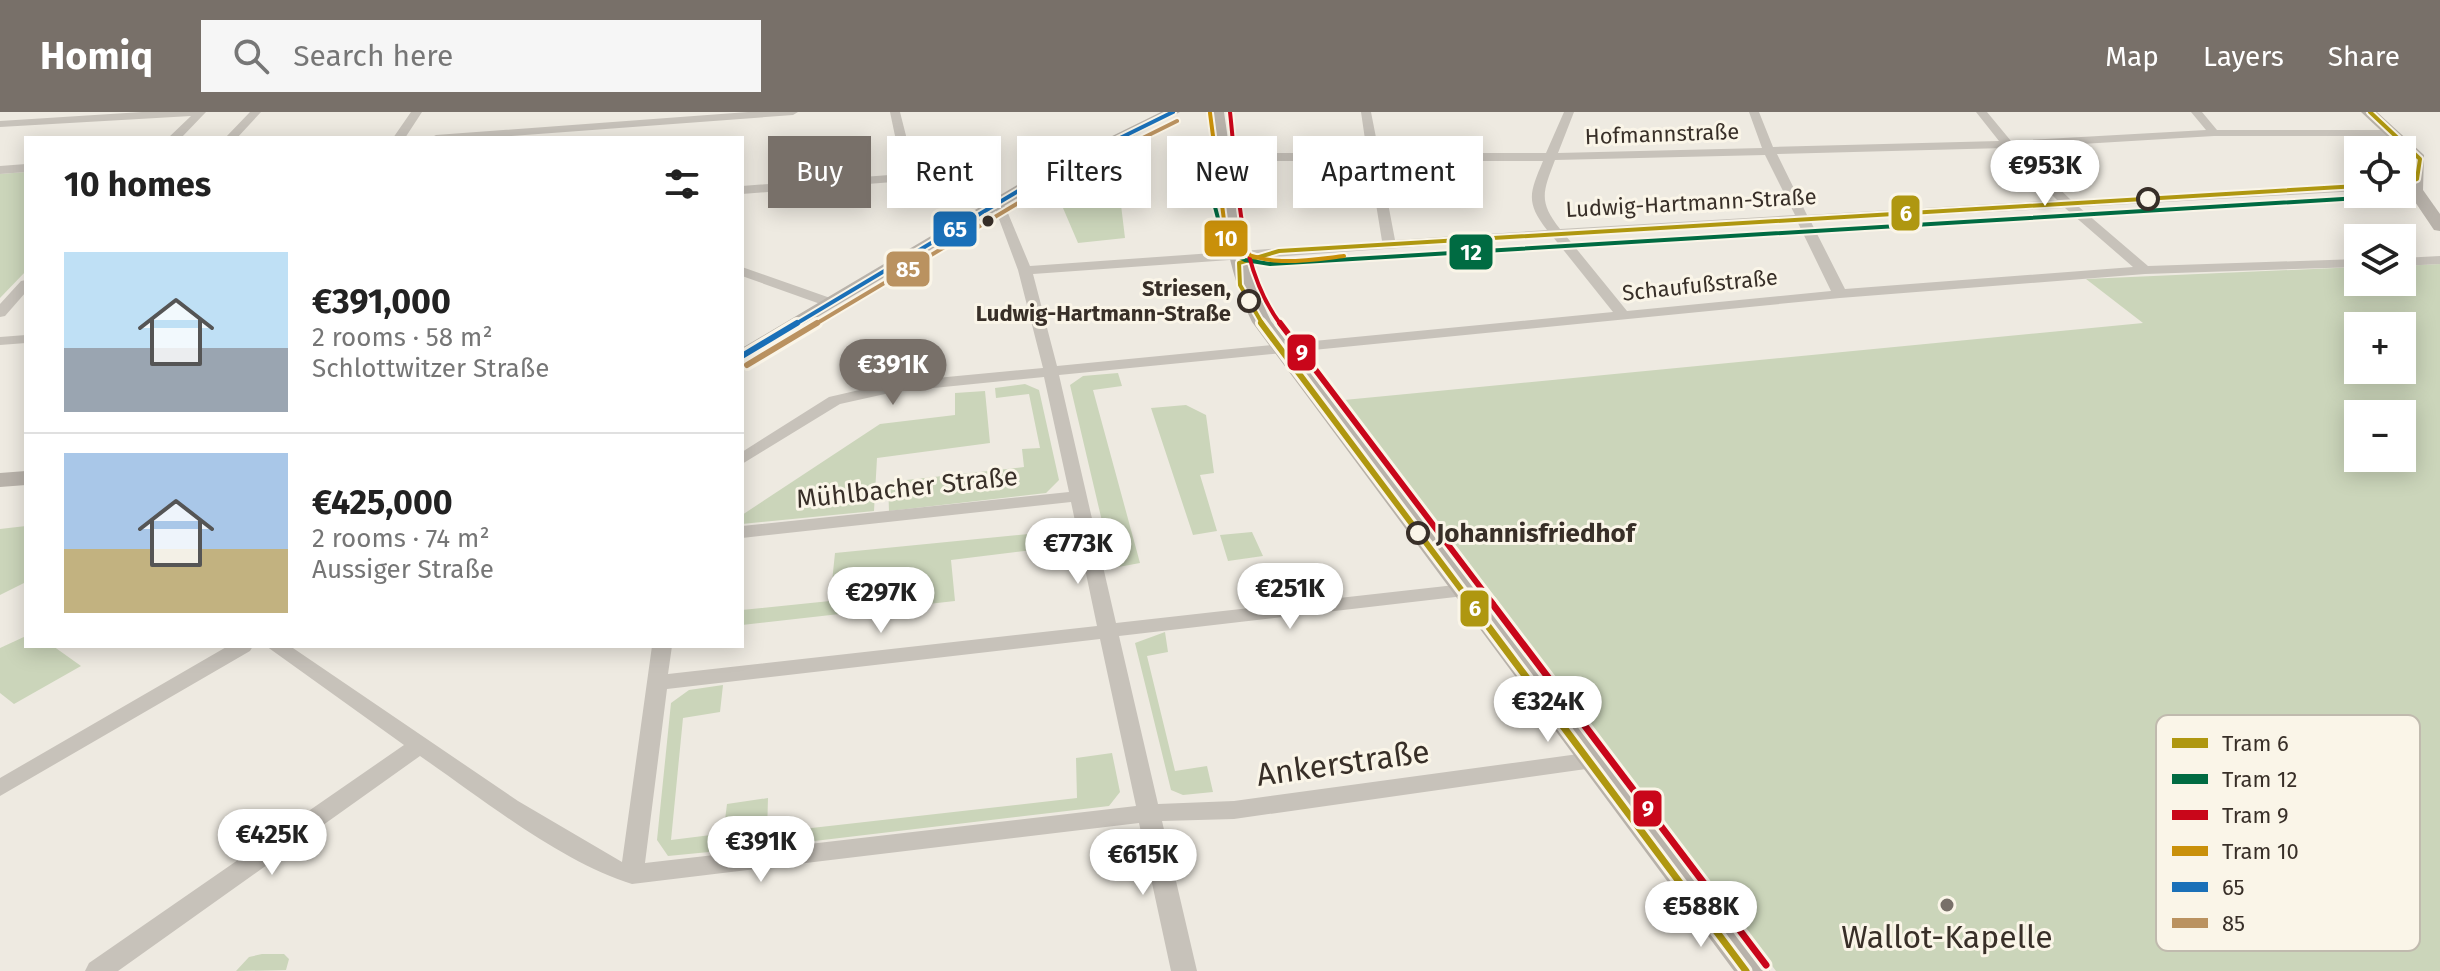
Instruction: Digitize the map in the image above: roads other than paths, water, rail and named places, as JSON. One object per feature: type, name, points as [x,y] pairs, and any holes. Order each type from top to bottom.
[{"type":"main road","points":[[1001,201],[1077,157],[1173,112],[1209,116],[1215,136]]},
{"type":"main road","points":[[2368,112],[2394,136]]},
{"type":"main road","points":[[2416,198],[2440,226]]},
{"type":"main road","points":[[744,355],[990,208]]},
{"type":"main road","points":[[1228,208],[1235,255],[1248,297],[1283,350],[1753,971]]},
{"type":"main road","points":[[0,480],[24,478]]},
{"type":"street","points":[[0,124],[198,112]]},
{"type":"street","points":[[176,136],[198,112]]},
{"type":"street","points":[[233,136],[256,112]]},
{"type":"street","points":[[400,136],[417,112]]},
{"type":"street","points":[[466,136],[793,112]]},
{"type":"street","points":[[895,112],[901,136]]},
{"type":"street","points":[[1366,112],[1370,136]]},
{"type":"street","points":[[1569,112],[1536,199],[1538,210],[1623,315]]},
{"type":"street","points":[[1754,112],[1769,151],[1840,294]]},
{"type":"street","points":[[1981,112],[2005,145],[2145,270]]},
{"type":"street","points":[[2196,112],[2214,133]]},
{"type":"street","name":"Hofmannstraße","points":[[1483,157],[2005,145],[2214,133],[2391,133]]},
{"type":"street","points":[[0,170],[24,168]]},
{"type":"street","points":[[744,190],[887,179]]},
{"type":"street","name":"Ludwig-Hartmann-Straße","points":[[1027,270],[1554,233],[2344,188]]},
{"type":"street","points":[[998,208],[1027,270],[1048,373],[1111,629],[1184,971]]},
{"type":"street","points":[[1383,208],[1389,245]]},
{"type":"street","points":[[2416,261],[2440,260]]},
{"type":"street","name":"Schaufußstraße","points":[[744,458],[835,400],[855,393],[1840,294],[2145,270],[2344,263]]},
{"type":"street","points":[[745,274],[831,303]]},
{"type":"street","points":[[0,313],[24,286]]},
{"type":"street","points":[[0,341],[24,339]]},
{"type":"street","name":"Mühlbacher Straße","points":[[744,532],[1078,496]]},
{"type":"street","points":[[657,683],[1464,590]]},
{"type":"street","points":[[0,788],[240,648]]},
{"type":"street","points":[[279,648],[420,745],[608,867],[632,874],[662,648]]},
{"type":"street","points":[[98,971],[420,745]]},
{"type":"street","name":"Ankerstraße","points":[[632,874],[1148,813],[1234,810],[1593,760]]},
{"type":"tram line","name":"9","points":[[1230,112],[1245,242],[1272,313],[1766,965]]},
{"type":"tram line","name":"6","points":[[2370,112],[2396,136]]},
{"type":"tram line","name":"10","points":[[1210,113],[1227,243],[1240,252],[1268,261],[1344,256]]},
{"type":"tram line","name":"6","points":[[2416,155],[2420,159],[2416,179]]},
{"type":"tram line","name":"6","points":[[1746,971],[1258,319],[1240,285],[1239,263],[1279,251],[2344,187]]},
{"type":"tram line","name":"12","points":[[1215,208],[1226,249],[1245,260],[1270,264],[2344,199]]},
{"type":"place","name":"Striesen, Ludwig-Hartmann-Straße","points":[[1249,301]]},
{"type":"place","name":"Johannisfriedhof","points":[[1418,533]]},
{"type":"place","name":"Wallot-Kapelle","points":[[1947,905]]}]
